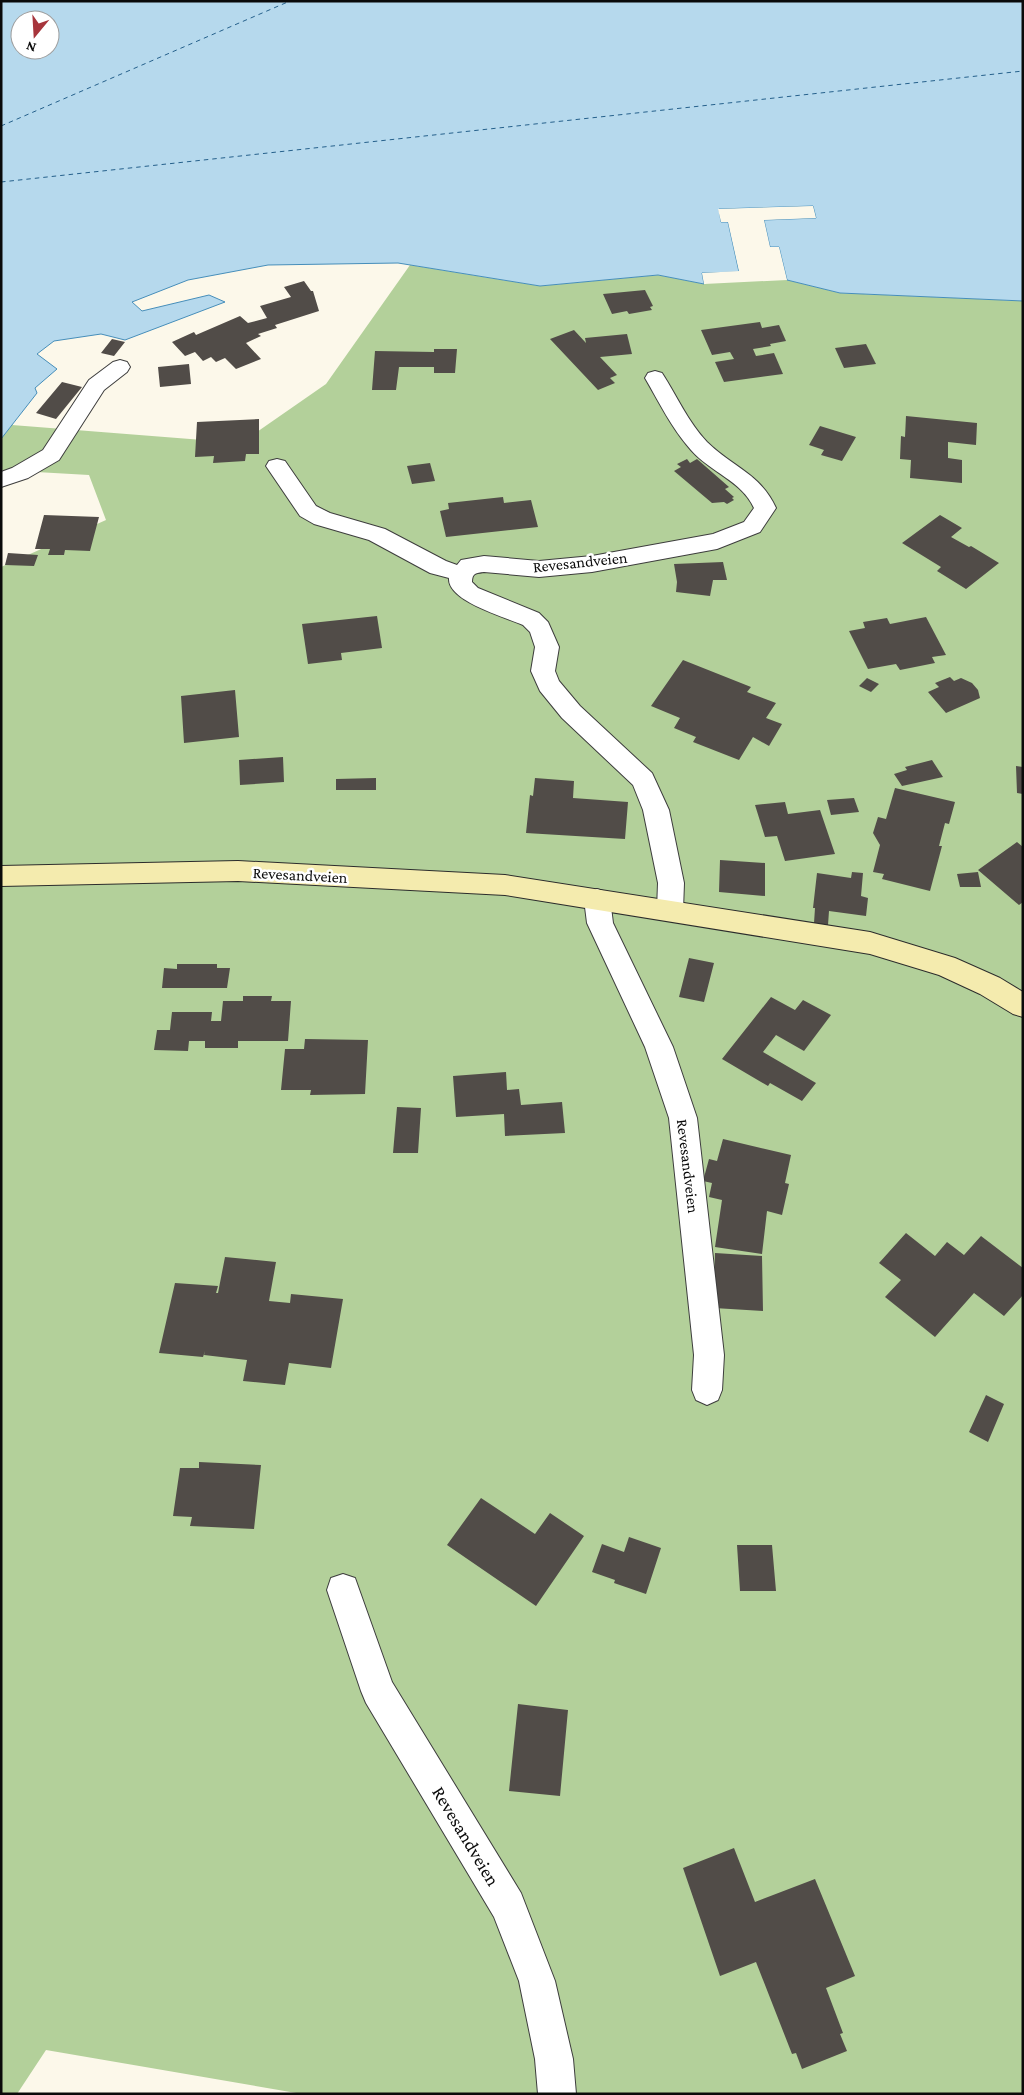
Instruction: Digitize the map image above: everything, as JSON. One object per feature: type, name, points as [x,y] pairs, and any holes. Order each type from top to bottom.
[{"type":"main road","name":"Revesandveien","points":[[1,876],[238,871],[505,885],[870,943],[946,966],[990,986],[1023,1006]]},
{"type":"street","points":[[1,480],[20,474],[51,455],[96,386],[120,367]]},
{"type":"street","name":"Revesandveien","points":[[461,574],[470,566],[484,564],[540,569],[592,564],[716,541],[752,527],[765,508],[761,496],[700,447],[678,418],[655,378]]},
{"type":"street","points":[[277,466],[308,511],[322,519],[377,534],[438,566],[461,574],[460,584],[470,594],[531,619],[540,628],[547,647],[543,671],[548,685],[571,712],[643,780],[656,810],[671,883],[670,910]]},
{"type":"street","name":"Revesandveien","points":[[597,899],[600,922],[659,1046],[683,1118],[709,1355],[707,1390]]},
{"type":"street","name":"Revesandveien","points":[[342,1590],[378,1691],[508,1906],[537,1981],[554,2059],[557,2094]]},
{"type":"green space","points":[[410,265],[540,286],[658,275],[704,284],[787,280],[840,293],[1023,301],[1023,2094],[302,2094],[46,2050],[17,2094],[1,2094],[1,567],[106,520],[89,475],[1,470],[1,439],[12,425],[241,443],[326,384]]},
{"type":"water","points":[[1,1],[1023,1],[1023,301],[840,293],[787,280],[779,247],[770,247],[764,220],[816,218],[813,206],[719,209],[721,222],[728,222],[739,272],[702,273],[704,284],[658,275],[540,286],[398,263],[268,265],[188,280],[132,302],[142,311],[209,295],[225,302],[125,340],[101,334],[54,341],[37,354],[57,369],[35,388],[37,393],[1,439]]},
{"type":"pier","points":[[813,206],[816,218],[764,220],[770,247],[779,247],[787,280],[784,280],[777,249],[768,248],[762,219],[813,215],[811,208],[721,212],[723,220],[731,221],[742,272],[740,274],[705,275],[706,284],[704,284],[702,273],[739,271],[728,222],[721,222],[718,209]]},
{"type":"building","points":[[304,281],[313,291],[319,311],[275,325],[277,328],[258,334],[261,336],[246,343],[261,359],[236,369],[225,358],[216,362],[211,357],[203,361],[195,352],[185,356],[172,342],[194,332],[196,335],[240,316],[248,323],[267,318],[260,306],[291,297],[284,287]]},
{"type":"building","points":[[645,290],[653,306],[650,307],[652,310],[629,314],[627,311],[612,314],[603,294]]},
{"type":"building","points":[[760,322],[762,328],[779,325],[786,341],[753,349],[756,356],[774,353],[783,374],[724,382],[715,362],[734,359],[730,352],[712,355],[701,330]]},
{"type":"building","points":[[574,330],[586,343],[585,338],[627,334],[632,354],[600,357],[617,375],[610,378],[615,383],[598,390],[550,339]]},
{"type":"building","points":[[112,339],[125,342],[114,356],[101,353]]},
{"type":"building","points":[[866,344],[876,364],[844,368],[835,348]]},
{"type":"building","points":[[434,349],[457,349],[455,373],[434,373],[434,367],[399,367],[396,390],[372,390],[375,351],[434,352]]},
{"type":"building","points":[[189,364],[191,384],[160,387],[158,367]]},
{"type":"building","points":[[62,382],[82,387],[56,419],[36,413]]},
{"type":"building","points":[[906,416],[977,423],[976,445],[948,442],[948,458],[962,460],[962,483],[910,478],[911,460],[900,459],[901,436],[905,437]]},
{"type":"building","points":[[259,419],[259,454],[246,454],[245,461],[213,463],[214,456],[195,457],[197,422]]},
{"type":"building","points":[[820,426],[856,437],[842,461],[821,455],[824,450],[809,445]]},
{"type":"building","points":[[687,459],[690,463],[697,459],[729,487],[725,489],[734,497],[732,498],[734,500],[727,504],[724,502],[712,503],[674,471],[681,467],[677,464]]},
{"type":"building","points":[[430,463],[435,481],[412,484],[407,466]]},
{"type":"building","points":[[503,497],[504,503],[531,500],[538,527],[446,537],[440,511],[449,509],[448,503]]},
{"type":"building","points":[[44,515],[99,517],[90,551],[65,550],[64,555],[48,555],[50,549],[35,549]]},
{"type":"building","points":[[940,515],[962,528],[951,537],[969,547],[971,546],[999,563],[966,589],[937,571],[941,567],[902,543]]},
{"type":"building","points":[[8,553],[38,555],[34,566],[5,565]]},
{"type":"building","points":[[723,562],[727,580],[713,580],[710,596],[676,592],[677,582],[674,564]]},
{"type":"building","points":[[377,616],[382,648],[341,653],[342,660],[308,664],[302,624]]},
{"type":"building","points":[[926,617],[946,655],[932,657],[935,663],[900,670],[896,664],[868,669],[849,631],[865,628],[863,622],[887,618],[890,624]]},
{"type":"building","points":[[683,660],[751,687],[747,692],[776,703],[766,718],[782,724],[769,746],[753,737],[739,760],[693,742],[696,737],[674,728],[680,718],[651,706]]},
{"type":"building","points":[[950,677],[954,681],[961,678],[972,683],[978,690],[980,698],[946,713],[928,692],[939,687],[935,683]]},
{"type":"building","points":[[867,678],[879,684],[871,692],[859,686]]},
{"type":"building","points":[[235,690],[239,737],[184,743],[181,696]]},
{"type":"building","points":[[283,757],[284,782],[240,785],[239,760]]},
{"type":"building","points":[[932,760],[943,777],[902,786],[894,774],[907,770],[905,767]]},
{"type":"building","points":[[1016,766],[1023,767],[1023,794],[1017,793]]},
{"type":"building","points":[[376,778],[376,790],[336,790],[336,779]]},
{"type":"building","points":[[535,778],[574,781],[573,798],[628,802],[625,839],[526,833],[530,795],[533,796]]},
{"type":"building","points":[[895,788],[955,802],[949,824],[945,823],[939,846],[942,846],[930,891],[882,879],[884,874],[873,872],[880,845],[873,833],[878,817],[886,819]]},
{"type":"building","points":[[854,798],[859,812],[831,815],[827,800]]},
{"type":"building","points":[[785,802],[788,814],[820,810],[835,854],[785,861],[777,836],[765,837],[755,805]]},
{"type":"building","points":[[1017,842],[1023,847],[1023,902],[1019,905],[978,870]]},
{"type":"building","points":[[720,860],[765,863],[765,896],[719,892]]},
{"type":"building","points":[[852,872],[863,873],[861,896],[868,898],[866,916],[829,911],[828,925],[814,923],[815,908],[813,908],[817,873],[851,878]]},
{"type":"building","points":[[978,872],[981,887],[960,887],[957,874]]},
{"type":"building","points":[[689,958],[714,963],[704,1002],[679,997]]},
{"type":"building","points":[[177,964],[217,964],[217,968],[230,968],[227,988],[162,988],[164,968],[177,969]]},
{"type":"building","points":[[243,996],[272,996],[271,1001],[291,1001],[288,1041],[238,1041],[238,1048],[205,1048],[205,1041],[189,1041],[188,1051],[154,1050],[157,1030],[170,1030],[172,1012],[212,1012],[211,1021],[221,1021],[223,1001],[243,1001]]},
{"type":"building","points":[[771,997],[795,1010],[803,1000],[831,1015],[804,1051],[776,1035],[763,1052],[816,1083],[802,1101],[770,1083],[768,1086],[722,1059]]},
{"type":"building","points":[[305,1039],[368,1040],[365,1094],[310,1095],[311,1090],[281,1090],[285,1049],[304,1049]]},
{"type":"building","points":[[506,1072],[507,1090],[519,1089],[521,1105],[562,1102],[565,1133],[505,1136],[504,1114],[456,1117],[453,1076]]},
{"type":"building","points":[[397,1107],[421,1108],[418,1153],[393,1153]]},
{"type":"building","points":[[723,1139],[791,1155],[785,1183],[789,1184],[782,1215],[767,1211],[762,1254],[715,1247],[722,1200],[709,1197],[712,1183],[703,1181],[709,1159],[717,1161]]},
{"type":"building","points":[[906,1233],[935,1256],[947,1242],[964,1255],[981,1236],[1023,1268],[1023,1295],[1004,1316],[974,1293],[935,1337],[885,1297],[901,1280],[879,1263]]},
{"type":"building","points":[[715,1253],[762,1256],[763,1311],[714,1308]]},
{"type":"building","points":[[225,1257],[276,1262],[269,1301],[290,1303],[291,1294],[343,1299],[331,1368],[289,1363],[285,1385],[243,1381],[247,1360],[204,1355],[205,1351],[203,1357],[159,1353],[175,1283],[218,1286],[216,1293],[218,1293]]},
{"type":"building","points":[[986,1395],[1004,1404],[988,1442],[969,1432]]},
{"type":"building","points":[[199,1462],[261,1465],[254,1529],[190,1526],[192,1517],[173,1516],[180,1468],[199,1468]]},
{"type":"building","points":[[481,1498],[535,1534],[550,1513],[584,1536],[536,1606],[447,1545]]},
{"type":"building","points":[[629,1537],[661,1548],[646,1594],[614,1583],[615,1580],[592,1572],[602,1544],[624,1552]]},
{"type":"building","points":[[737,1545],[772,1545],[776,1591],[740,1591]]},
{"type":"building","points":[[518,1704],[568,1710],[560,1796],[509,1791]]},
{"type":"building","points":[[734,1848],[755,1902],[815,1879],[855,1976],[826,1988],[843,2033],[840,2034],[847,2051],[802,2069],[796,2053],[792,2054],[756,1962],[720,1976],[683,1868]]},
{"type":"ferry route","points":[[1,126],[290,1]]},
{"type":"ferry route","points":[[1,182],[1023,71]]}]
